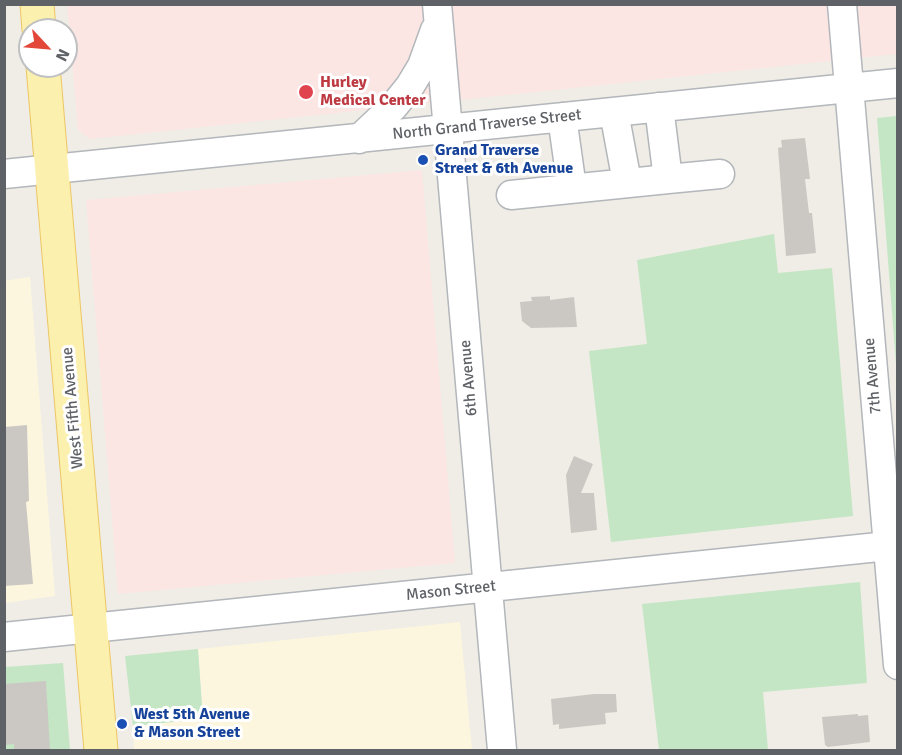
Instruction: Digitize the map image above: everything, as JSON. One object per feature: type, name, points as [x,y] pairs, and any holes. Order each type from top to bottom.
[{"type":"main road","name":"West Fifth Avenue","points":[[44,78],[101,750]]},
{"type":"street","name":"7th Avenue","points":[[842,4],[892,545],[897,665]]},
{"type":"street","name":"6th Avenue","points":[[438,14],[502,750]]},
{"type":"street","points":[[359,139],[365,130],[394,106],[410,86],[422,66],[438,14]]},
{"type":"street","name":"North Grand Traverse Street","points":[[4,174],[897,83]]},
{"type":"street","points":[[659,108],[668,179]]},
{"type":"street","points":[[614,112],[627,182]]},
{"type":"street","points":[[562,117],[572,188]]},
{"type":"street","points":[[511,195],[720,174]]},
{"type":"street","name":"Mason Street","points":[[4,637],[892,545]]},
{"type":"shaded area","name":"Hurley Medical Center","points":[[67,5],[897,5],[897,54],[90,139],[78,130],[73,78],[78,78],[78,18],[68,18]]},
{"type":"shaded area","points":[[422,170],[455,563],[118,594],[86,200]]},
{"type":"shaded area","points":[[30,277],[55,596],[5,603],[4,281]]},
{"type":"shaded area","points":[[460,622],[472,750],[134,750],[133,726],[203,719],[198,649]]},
{"type":"green space","points":[[898,116],[897,377],[877,118]]},
{"type":"green space","points":[[774,234],[778,273],[832,268],[853,516],[611,542],[589,351],[647,344],[637,260]]},
{"type":"green space","points":[[860,582],[867,683],[763,692],[768,750],[659,750],[642,604]]},
{"type":"green space","points":[[198,649],[203,719],[133,726],[125,656]]},
{"type":"green space","points":[[63,663],[70,750],[5,750],[5,667]]},
{"type":"building","points":[[805,138],[810,179],[805,179],[809,213],[812,213],[816,253],[786,256],[778,148],[782,147],[781,140]]},
{"type":"building","points":[[550,296],[550,300],[574,297],[577,327],[531,328],[522,321],[520,302],[532,301],[531,297]]},
{"type":"building","points":[[27,425],[29,501],[26,502],[33,584],[4,586],[4,427]]},
{"type":"building","points":[[574,456],[593,464],[581,493],[594,493],[597,530],[571,533],[566,475]]},
{"type":"building","points":[[46,681],[50,750],[14,750],[14,744],[4,745],[4,684]]},
{"type":"building","points":[[616,694],[617,712],[605,713],[606,724],[559,729],[559,724],[553,725],[551,699]]},
{"type":"building","points":[[858,714],[858,716],[868,715],[870,742],[828,747],[825,745],[822,717]]},
{"type":"place","name":"Hurley Medical Center","points":[[306,92]]},
{"type":"place","name":"Grand Traverse Street & 6th Avenue","points":[[423,160]]},
{"type":"place","name":"West 5th Avenue & Mason Street","points":[[122,724]]}]
